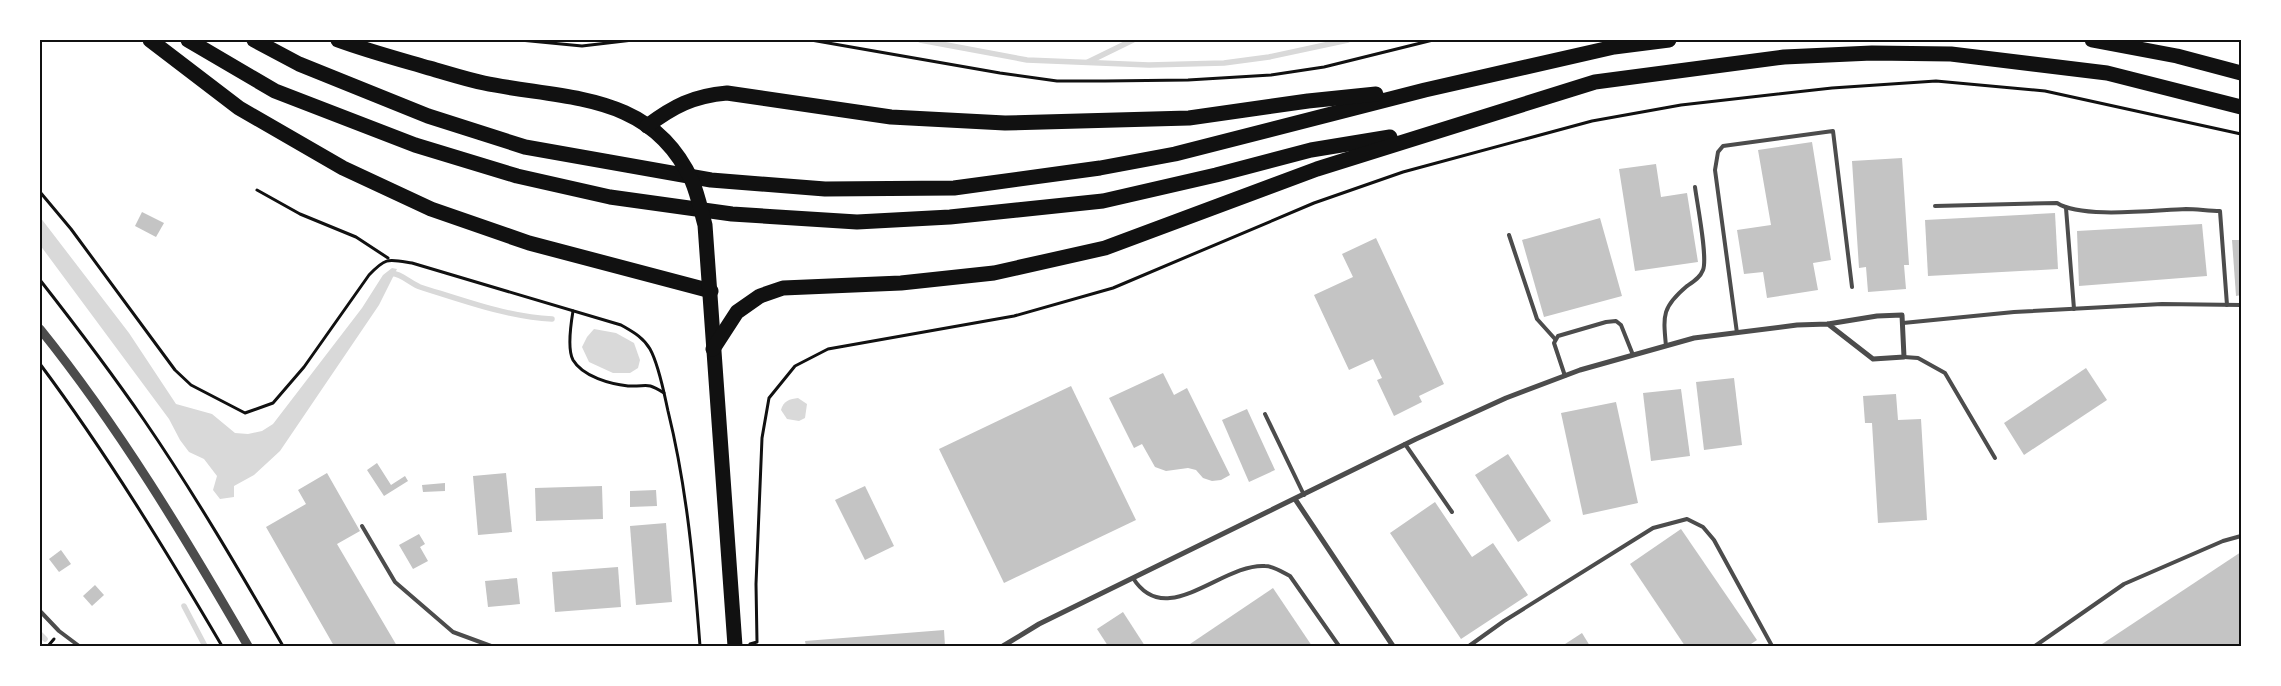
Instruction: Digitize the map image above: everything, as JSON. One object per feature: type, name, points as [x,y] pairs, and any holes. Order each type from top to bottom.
[{"type":"highway","points":[[150,40],[238,108],[343,168],[431,210],[529,243],[711,291]]},
{"type":"highway","points":[[188,40],[274,91],[416,145],[517,176],[610,197],[732,214],[788,218],[856,222],[950,217],[1103,201],[1216,175],[1311,150],[1441,128]]},
{"type":"highway","points":[[254,40],[299,64],[428,116],[526,147],[711,180],[825,189],[954,188],[1100,168],[1175,154],[1425,90],[1614,47],[1669,40]]},
{"type":"highway","points":[[338,40],[483,83],[592,100],[618,108],[660,136],[678,157],[692,181],[705,225],[736,646]]},
{"type":"highway","points":[[2092,40],[2177,56],[2241,73]]},
{"type":"highway","points":[[713,349],[737,312],[760,296],[783,288],[901,282],[994,273],[1104,248],[1317,169],[1441,128],[1595,82],[1784,57],[1872,53],[1951,54],[2107,73],[2241,107]]},
{"type":"highway","points":[[647,126],[688,100],[708,94],[727,93],[891,117],[1005,123],[1189,118],[1308,101],[1425,90]]},
{"type":"street","points":[[1003,646],[1039,624],[1405,444],[1506,398],[1565,376],[1694,338],[1902,314],[1904,357],[1873,359],[1828,324]]},
{"type":"street","points":[[40,329],[104,415],[156,494],[248,646]]},
{"type":"street","points":[[1295,499],[1393,646]]},
{"type":"lane","points":[[1738,333],[1715,170],[1718,152],[1723,146],[1833,131],[1852,287]]},
{"type":"lane","points":[[1666,346],[1664,324],[1667,306],[1673,298],[1699,277],[1704,269],[1695,187]]},
{"type":"lane","points":[[1935,206],[2057,202],[2066,208],[2098,212],[2188,209],[2220,211],[2227,305]]},
{"type":"lane","points":[[2066,208],[2074,309]]},
{"type":"lane","points":[[1510,235],[1537,319],[1555,339],[1565,376]]},
{"type":"lane","points":[[1903,323],[2162,304],[2241,305]]},
{"type":"lane","points":[[1555,339],[1558,336],[1606,322],[1616,321],[1621,325],[1633,355]]},
{"type":"lane","points":[[1904,357],[1918,358],[1945,373],[1995,458]]},
{"type":"lane","points":[[1265,414],[1304,495]]},
{"type":"lane","points":[[1405,444],[1452,512]]},
{"type":"lane","points":[[1469,646],[1504,621],[1653,528],[1686,519],[1703,527],[1714,540],[1772,646]]},
{"type":"lane","points":[[362,526],[395,582],[454,632],[491,646]]},
{"type":"lane","points":[[2035,646],[2124,584],[2223,541],[2241,536]]},
{"type":"lane","points":[[1133,578],[1141,590],[1149,595],[1158,598],[1171,598],[1182,596],[1232,573],[1248,568],[1266,566],[1278,569],[1290,576],[1338,646]]},
{"type":"lane","points":[[40,611],[59,631],[80,646]]},
{"type":"path","points":[[520,40],[582,46],[633,40]]},
{"type":"path","points":[[811,40],[1056,81],[1188,80],[1271,75],[1324,67],[1433,40]]},
{"type":"path","points":[[745,646],[757,642],[756,584],[762,490],[762,438],[769,398],[795,366],[828,349],[1014,316],[1113,288],[1314,203],[1403,172],[1592,121],[1681,105],[1832,88],[1936,81],[2045,91],[2241,134]]},
{"type":"path","points":[[257,190],[300,214],[356,237],[388,259],[412,263],[573,310],[621,325],[640,336],[650,350],[664,393],[678,453],[687,506],[700,646]]},
{"type":"path","points":[[40,192],[71,229],[175,370],[192,385],[245,414],[273,403],[304,367],[369,275],[380,263],[388,259]]},
{"type":"path","points":[[40,280],[84,336],[145,421],[229,554],[283,646]]},
{"type":"path","points":[[573,310],[570,337],[573,360],[588,374],[610,384],[651,384],[664,393]]},
{"type":"path","points":[[40,364],[164,546],[222,646]]},
{"type":"shaded area","points":[[40,217],[129,333],[176,404],[212,414],[235,433],[248,434],[262,431],[273,424],[362,308],[383,275],[392,268],[397,269],[379,305],[280,451],[254,475],[234,486],[234,497],[220,499],[213,490],[217,476],[204,459],[189,452],[169,419],[40,245]]},
{"type":"shaded area","points":[[594,329],[616,333],[634,343],[640,360],[638,368],[630,373],[613,373],[589,362],[582,347]]},
{"type":"shaded area","points":[[798,398],[807,404],[805,418],[799,421],[787,419],[781,410],[783,404]]},
{"type":"building","points":[[1812,142],[1831,260],[1813,263],[1818,290],[1767,298],[1763,272],[1744,274],[1737,230],[1771,225],[1758,150]]},
{"type":"building","points":[[1902,158],[1909,265],[1904,265],[1906,289],[1868,292],[1866,267],[1859,268],[1852,161]]},
{"type":"building","points":[[1656,164],[1661,197],[1687,193],[1698,262],[1635,271],[1619,169]]},
{"type":"building","points":[[142,212],[164,223],[156,237],[135,226]]},
{"type":"building","points":[[2055,213],[2058,269],[1928,276],[1925,220]]},
{"type":"building","points":[[1600,218],[1622,296],[1544,317],[1522,240]]},
{"type":"building","points":[[2202,224],[2207,276],[2079,286],[2077,231]]},
{"type":"building","points":[[1376,238],[1444,384],[1419,396],[1422,402],[1394,416],[1377,380],[1382,378],[1373,359],[1349,370],[1314,295],[1353,277],[1342,254]]},
{"type":"building","points":[[2232,240],[2241,240],[2241,295],[2236,296]]},
{"type":"building","points":[[2086,368],[2107,400],[2024,455],[2004,423]]},
{"type":"building","points":[[1163,373],[1174,395],[1187,388],[1230,475],[1221,480],[1212,481],[1203,478],[1196,470],[1188,468],[1166,471],[1155,467],[1142,444],[1134,448],[1109,398]]},
{"type":"building","points":[[1734,378],[1742,445],[1704,450],[1696,382]]},
{"type":"building","points":[[1071,386],[1136,520],[1004,583],[939,449]]},
{"type":"building","points":[[1681,389],[1690,456],[1651,461],[1643,393]]},
{"type":"building","points":[[1896,394],[1898,420],[1921,419],[1927,520],[1878,523],[1872,423],[1865,423],[1863,396]]},
{"type":"building","points":[[1616,402],[1638,503],[1583,515],[1561,413]]},
{"type":"building","points":[[1247,409],[1275,470],[1249,482],[1222,420]]},
{"type":"building","points":[[1508,454],[1551,521],[1518,542],[1475,475]]},
{"type":"building","points":[[377,463],[391,485],[405,476],[408,481],[384,496],[367,470]]},
{"type":"building","points":[[327,473],[360,531],[337,544],[397,646],[334,646],[266,527],[306,504],[298,490]]},
{"type":"building","points":[[506,473],[512,532],[478,535],[473,476]]},
{"type":"building","points":[[445,483],[445,491],[423,492],[422,485]]},
{"type":"building","points":[[602,486],[603,519],[536,521],[535,488]]},
{"type":"building","points":[[865,486],[894,546],[865,560],[835,500]]},
{"type":"building","points":[[656,490],[657,506],[630,507],[630,491]]},
{"type":"building","points":[[1435,502],[1472,557],[1493,543],[1528,595],[1461,639],[1390,533]]},
{"type":"building","points":[[666,523],[672,602],[636,605],[630,526]]},
{"type":"building","points":[[1681,529],[1757,640],[1748,646],[1685,646],[1630,564]]},
{"type":"building","points":[[419,534],[425,544],[420,547],[428,561],[413,569],[399,545]]},
{"type":"building","points":[[61,550],[71,564],[59,572],[49,559]]},
{"type":"building","points":[[2241,552],[2241,646],[2099,646]]},
{"type":"building","points":[[618,567],[621,607],[555,612],[552,572]]},
{"type":"building","points":[[517,578],[520,604],[488,607],[485,581]]},
{"type":"building","points":[[95,585],[104,595],[92,606],[83,596]]},
{"type":"building","points":[[1273,588],[1312,646],[1187,646]]},
{"type":"building","points":[[1123,612],[1145,646],[1108,646],[1097,629]]},
{"type":"building","points":[[944,630],[945,646],[806,646],[805,641]]},
{"type":"building","points":[[1582,633],[1590,646],[1562,646]]},
{"type":"waterway","points":[[920,40],[1027,60],[1149,65],[1224,63],[1269,57],[1348,40]]},
{"type":"waterway","points":[[1088,62],[1133,40]]},
{"type":"waterway","points":[[390,274],[397,274],[420,287],[485,307],[535,318],[552,319]]},
{"type":"waterway","points":[[184,606],[205,646]]},
{"type":"waterway","points":[[40,634],[45,639]]}]
